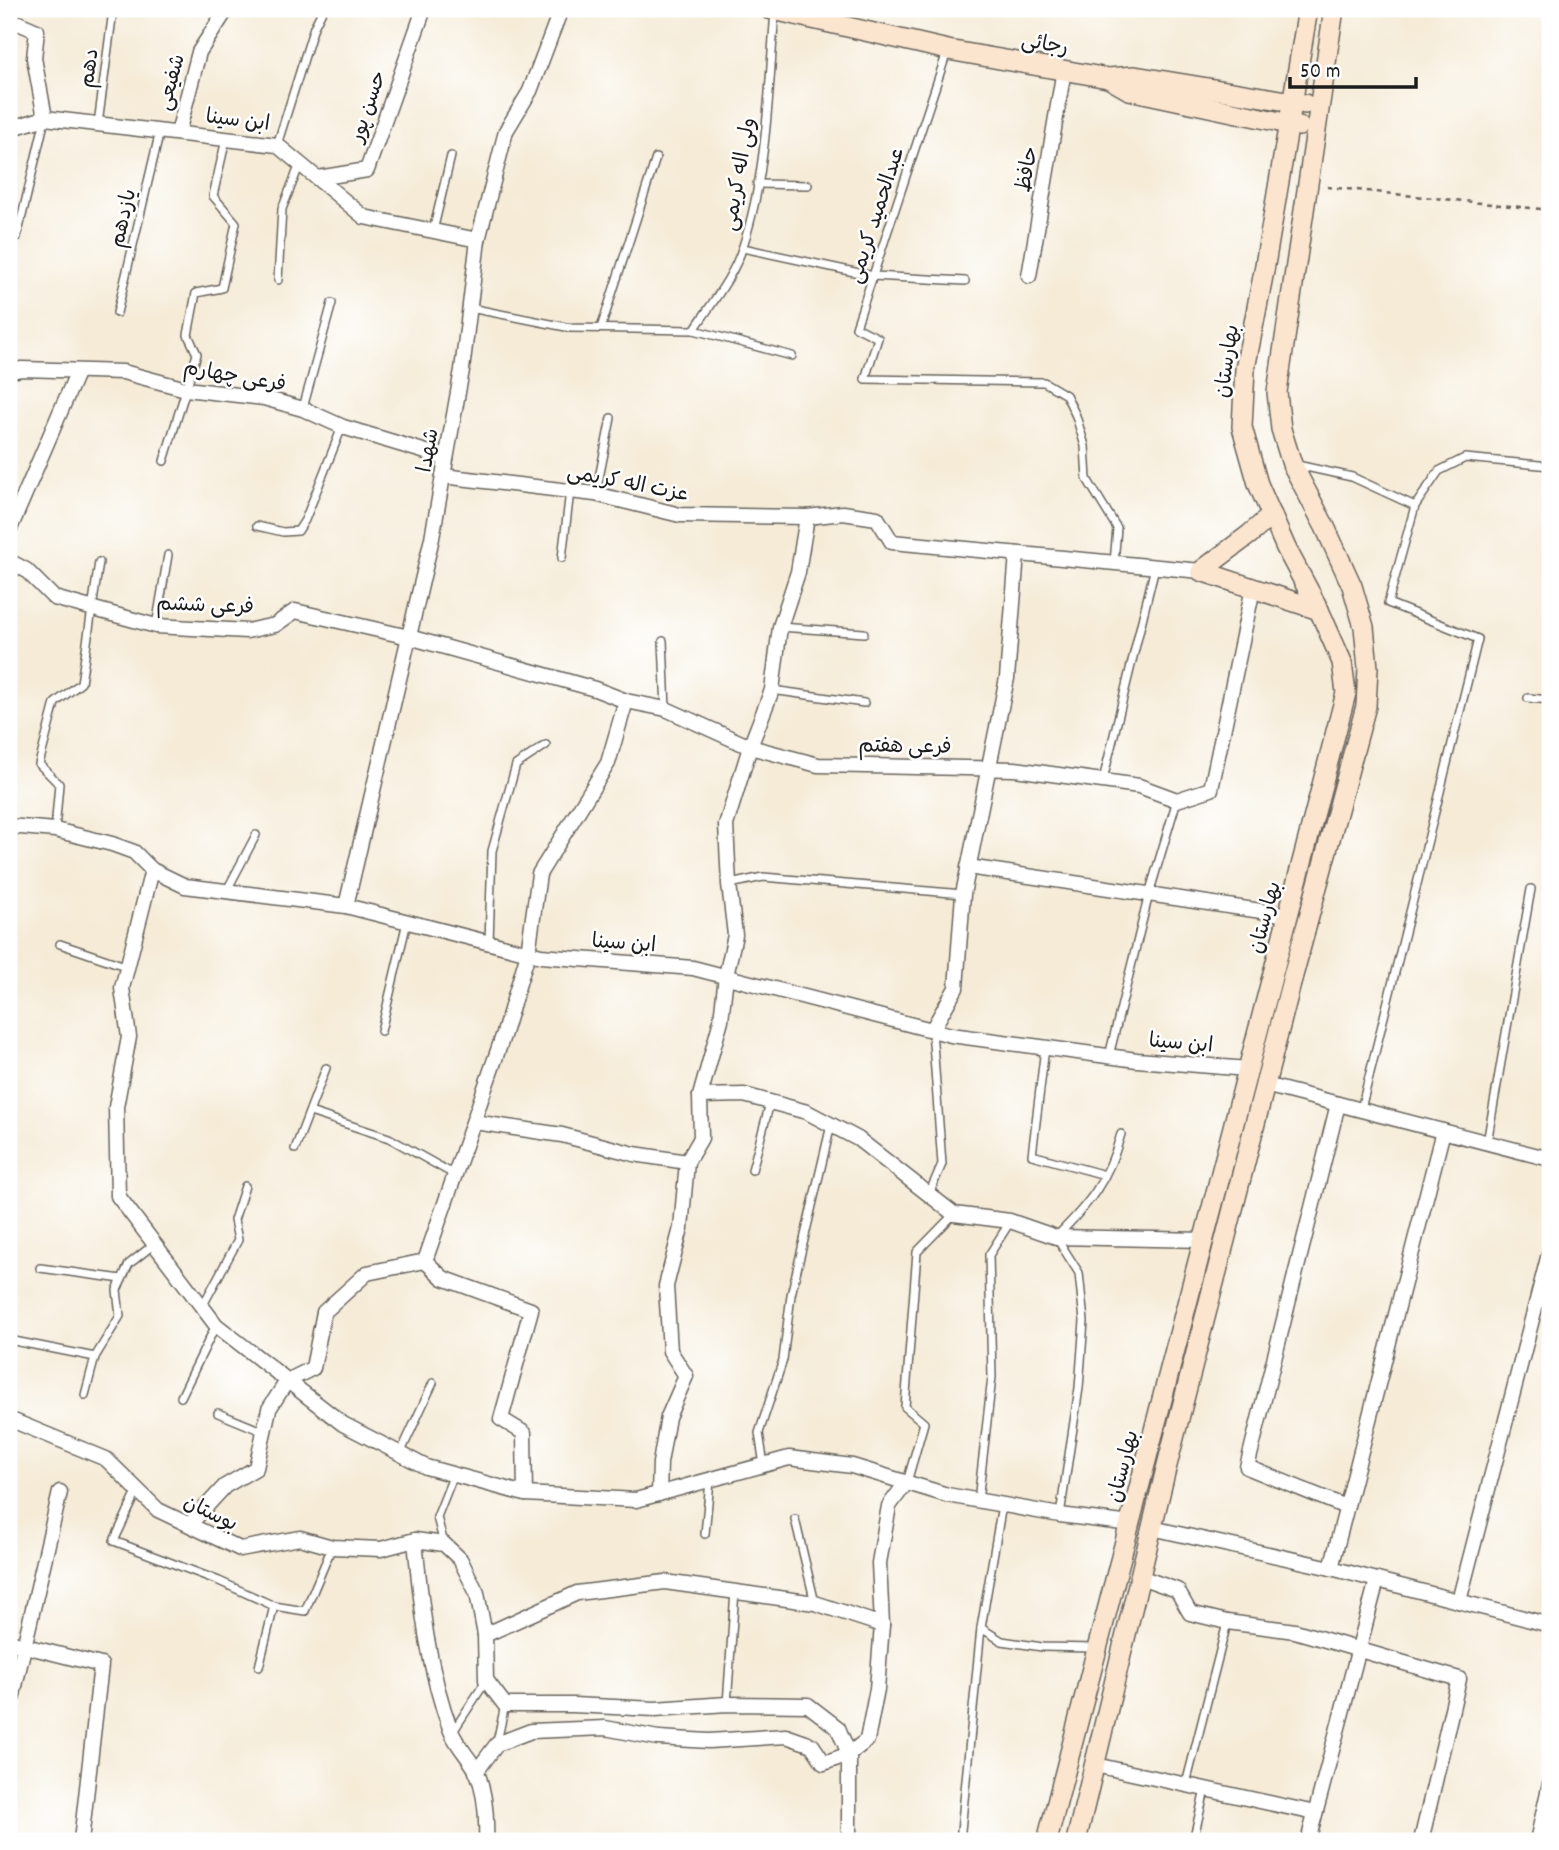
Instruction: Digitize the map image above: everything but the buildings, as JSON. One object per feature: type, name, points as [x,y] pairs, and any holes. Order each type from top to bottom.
[{"type":"street","name":"شفیعی","points":[[178,133],[199,52],[227,9]]},
{"type":"street","name":"حسن پور","points":[[318,178],[367,170],[424,9]]},
{"type":"street","name":"شهدا","points":[[346,906],[432,538],[463,370],[478,240],[506,131],[530,91],[561,9]]},
{"type":"street","name":"رجائی","points":[[772,9],[948,50],[1108,78],[1135,76],[1320,105]]},
{"type":"street","name":"بهارستان","points":[[1048,1841],[1346,693],[1342,662],[1320,610],[1286,548],[1258,484],[1242,427],[1245,369],[1294,103],[1308,9]]},
{"type":"street","name":"بهارستان","points":[[1076,1841],[1152,1528],[1265,1085],[1366,706],[1368,668],[1364,627],[1352,586],[1292,464],[1281,429],[1278,392],[1315,129],[1335,9]]},
{"type":"street","points":[[9,19],[37,31],[34,58],[45,118]]},
{"type":"street","name":"حافظ","points":[[1029,276],[1064,70]]},
{"type":"street","name":"رجائی","points":[[1108,78],[1129,90],[1315,129]]},
{"type":"street","name":"ابن سینا","points":[[9,129],[45,118],[277,145],[364,217],[478,240]]},
{"type":"street","name":"فرعی چهارم","points":[[9,371],[22,369],[78,373],[123,372],[186,389],[264,398],[303,409],[343,427],[446,458]]},
{"type":"street","points":[[9,531],[78,373]]},
{"type":"street","name":"عزت اله کریمی","points":[[443,475],[596,494],[680,515],[807,517],[843,513],[877,518],[892,542],[1017,554]]},
{"type":"street","points":[[1201,571],[1272,515]]},
{"type":"street","points":[[659,1494],[660,1463],[668,1417],[686,1376],[670,1351],[666,1286],[681,1228],[687,1162],[701,1138],[701,1096],[721,1020],[726,976],[735,935],[726,825],[750,747],[772,690],[780,627],[798,572],[807,517]]},
{"type":"street","points":[[932,1030],[956,988],[962,894],[1007,678],[1017,554],[1201,571],[1320,610]]},
{"type":"street","name":"فرعی ششم","points":[[9,561],[26,570],[54,598],[156,626],[247,631],[275,625],[295,611],[409,637]]},
{"type":"street","points":[[1177,800],[1211,789],[1253,588]]},
{"type":"street","name":"فرعی هفتم","points":[[409,637],[595,689],[626,701],[666,709],[750,747],[818,765],[1015,769],[1139,786],[1177,800]]},
{"type":"street","points":[[425,1261],[504,1033],[528,953],[539,874],[608,763],[626,701]]},
{"type":"street","name":"ابن سینا","points":[[9,826],[55,830],[134,852],[152,870],[185,886],[346,906],[541,956],[693,968],[951,1035],[1109,1056],[1248,1069]]},
{"type":"street","points":[[968,867],[1288,915]]},
{"type":"street","points":[[152,870],[122,988],[129,1037],[116,1107],[118,1196],[216,1325],[343,1424],[425,1466],[525,1493],[636,1500],[789,1458],[840,1464],[947,1495],[1060,1515],[1131,1524],[1331,1568],[1550,1625]]},
{"type":"street","points":[[1265,1085],[1550,1159]]},
{"type":"street","points":[[701,1096],[744,1095],[807,1112],[858,1139],[954,1214],[1010,1221],[1056,1237],[1204,1240]]},
{"type":"street","points":[[1338,1104],[1247,1467],[1346,1507]]},
{"type":"street","points":[[474,1122],[562,1135],[634,1154],[687,1162]]},
{"type":"street","points":[[1331,1568],[1443,1131]]},
{"type":"street","points":[[1459,1601],[1550,1250]]},
{"type":"street","points":[[190,1524],[225,1486],[256,1468],[269,1409],[287,1381],[313,1368],[324,1312],[367,1273],[425,1261]]},
{"type":"street","points":[[425,1261],[443,1278],[531,1310],[501,1419],[524,1433],[525,1493]]},
{"type":"street","name":"بوستان","points":[[9,1419],[106,1459],[158,1510],[240,1549],[300,1538],[332,1547],[381,1549],[415,1541],[444,1544]]},
{"type":"street","points":[[477,1772],[497,1744],[531,1731],[605,1728],[659,1738],[709,1741],[786,1736],[812,1745],[824,1762],[849,1754],[867,1740],[877,1689],[882,1625],[879,1563],[889,1506],[906,1483]]},
{"type":"street","points":[[9,1712],[60,1492]]},
{"type":"street","points":[[415,1541],[421,1603],[432,1667],[452,1733],[477,1772],[487,1810],[486,1841]]},
{"type":"street","points":[[444,1544],[460,1559],[477,1593],[485,1635],[486,1680],[505,1705],[655,1709],[727,1704],[808,1705],[838,1728],[849,1754],[849,1841]]},
{"type":"street","points":[[1140,1577],[1177,1590],[1190,1613],[1227,1622],[1295,1631],[1459,1679],[1421,1841]]},
{"type":"street","points":[[1308,1841],[1377,1580]]},
{"type":"street","points":[[485,1635],[577,1592],[666,1582],[815,1603],[882,1625]]},
{"type":"street","points":[[9,1642],[101,1665],[80,1841]]},
{"type":"street","points":[[1099,1648],[1121,1657]]},
{"type":"street","points":[[1095,1765],[1315,1813]]},
{"type":"street","points":[[1536,1841],[1550,1783]]},
{"type":"lane","points":[[277,145],[314,27],[323,9]]},
{"type":"lane","name":"ولی اله کریمی","points":[[694,330],[743,248],[757,184],[768,96],[772,9]]},
{"type":"lane","name":"دهم","points":[[97,124],[112,18]]},
{"type":"lane","name":"عبدالحمید کریمی","points":[[948,50],[856,327],[878,338],[865,379],[1044,382],[1066,395],[1085,446],[1087,479],[1117,528],[1114,563]]},
{"type":"lane","points":[[17,237],[45,118]]},
{"type":"lane","name":"یازدهم","points":[[117,313],[161,131]]},
{"type":"lane","points":[[164,461],[197,354],[188,335],[196,293],[222,288],[236,223],[213,196],[226,139]]},
{"type":"lane","points":[[433,231],[451,156]]},
{"type":"lane","points":[[601,328],[656,158]]},
{"type":"lane","points":[[278,280],[282,209],[300,164]]},
{"type":"lane","points":[[757,184],[808,185]]},
{"type":"lane","points":[[743,248],[873,275],[965,281]]},
{"type":"lane","points":[[303,409],[332,303]]},
{"type":"lane","points":[[470,308],[571,328],[694,330],[792,356]]},
{"type":"lane","points":[[596,494],[611,418]]},
{"type":"lane","points":[[257,526],[283,532],[298,531],[343,427]]},
{"type":"lane","points":[[1361,1110],[1478,639],[1388,603],[1415,506],[1439,471],[1465,458],[1550,466]]},
{"type":"lane","points":[[1292,464],[1352,477],[1415,506]]},
{"type":"lane","points":[[562,558],[570,491]]},
{"type":"lane","points":[[156,626],[168,555]]},
{"type":"lane","points":[[55,830],[60,784],[39,764],[55,703],[81,683],[99,562]]},
{"type":"lane","points":[[1103,781],[1155,567]]},
{"type":"lane","points":[[780,627],[864,633]]},
{"type":"lane","points":[[663,640],[666,709]]},
{"type":"lane","points":[[772,690],[864,703]]},
{"type":"lane","points":[[1528,698],[1550,700]]},
{"type":"lane","points":[[489,943],[492,851],[516,765],[547,745]]},
{"type":"lane","points":[[1109,1056],[1149,894],[1177,800]]},
{"type":"lane","points":[[227,890],[256,835]]},
{"type":"lane","points":[[729,884],[763,877],[962,894]]},
{"type":"lane","points":[[1487,1143],[1531,889]]},
{"type":"lane","points":[[381,1031],[407,922]]},
{"type":"lane","points":[[60,944],[128,967]]},
{"type":"lane","points":[[929,1194],[942,1164],[932,1030]]},
{"type":"lane","points":[[1045,1047],[1032,1155],[1105,1175]]},
{"type":"lane","points":[[295,1149],[326,1068]]},
{"type":"lane","points":[[752,1170],[770,1102]]},
{"type":"lane","points":[[310,1112],[389,1138],[455,1175]]},
{"type":"lane","points":[[764,1465],[759,1433],[783,1360],[791,1295],[831,1125]]},
{"type":"lane","points":[[1060,1515],[1079,1388],[1084,1321],[1079,1273],[1056,1237],[1090,1203],[1115,1158],[1121,1134]]},
{"type":"lane","points":[[202,1308],[238,1240],[234,1220],[245,1186]]},
{"type":"lane","points":[[906,1483],[924,1423],[905,1407],[917,1252],[954,1214]]},
{"type":"lane","points":[[978,1501],[992,1377],[989,1255],[1010,1221]]},
{"type":"lane","points":[[85,1395],[95,1357],[120,1316],[117,1290],[129,1264],[153,1245]]},
{"type":"lane","points":[[40,1268],[122,1279]]},
{"type":"lane","points":[[181,1397],[216,1325]]},
{"type":"lane","points":[[9,1340],[95,1357]]},
{"type":"lane","points":[[400,1454],[433,1383]]},
{"type":"lane","points":[[218,1413],[264,1432]]},
{"type":"lane","points":[[444,1544],[437,1517],[454,1474]]},
{"type":"lane","points":[[705,1534],[710,1480]]},
{"type":"lane","points":[[139,1489],[114,1541],[219,1581],[274,1606],[306,1611],[332,1547]]},
{"type":"lane","points":[[960,1841],[981,1628],[1002,1505]]},
{"type":"lane","points":[[795,1519],[815,1603]]},
{"type":"lane","points":[[727,1704],[735,1591]]},
{"type":"lane","points":[[259,1667],[274,1606]]},
{"type":"lane","points":[[1186,1785],[1227,1622]]},
{"type":"lane","points":[[981,1628],[1002,1641],[1042,1647],[1099,1648]]},
{"type":"lane","points":[[452,1733],[486,1680]]},
{"type":"lane","points":[[497,1744],[505,1705]]},
{"type":"lane","points":[[1193,1841],[1205,1789]]},
{"type":"path","points":[[1308,184],[1550,210]]}]
